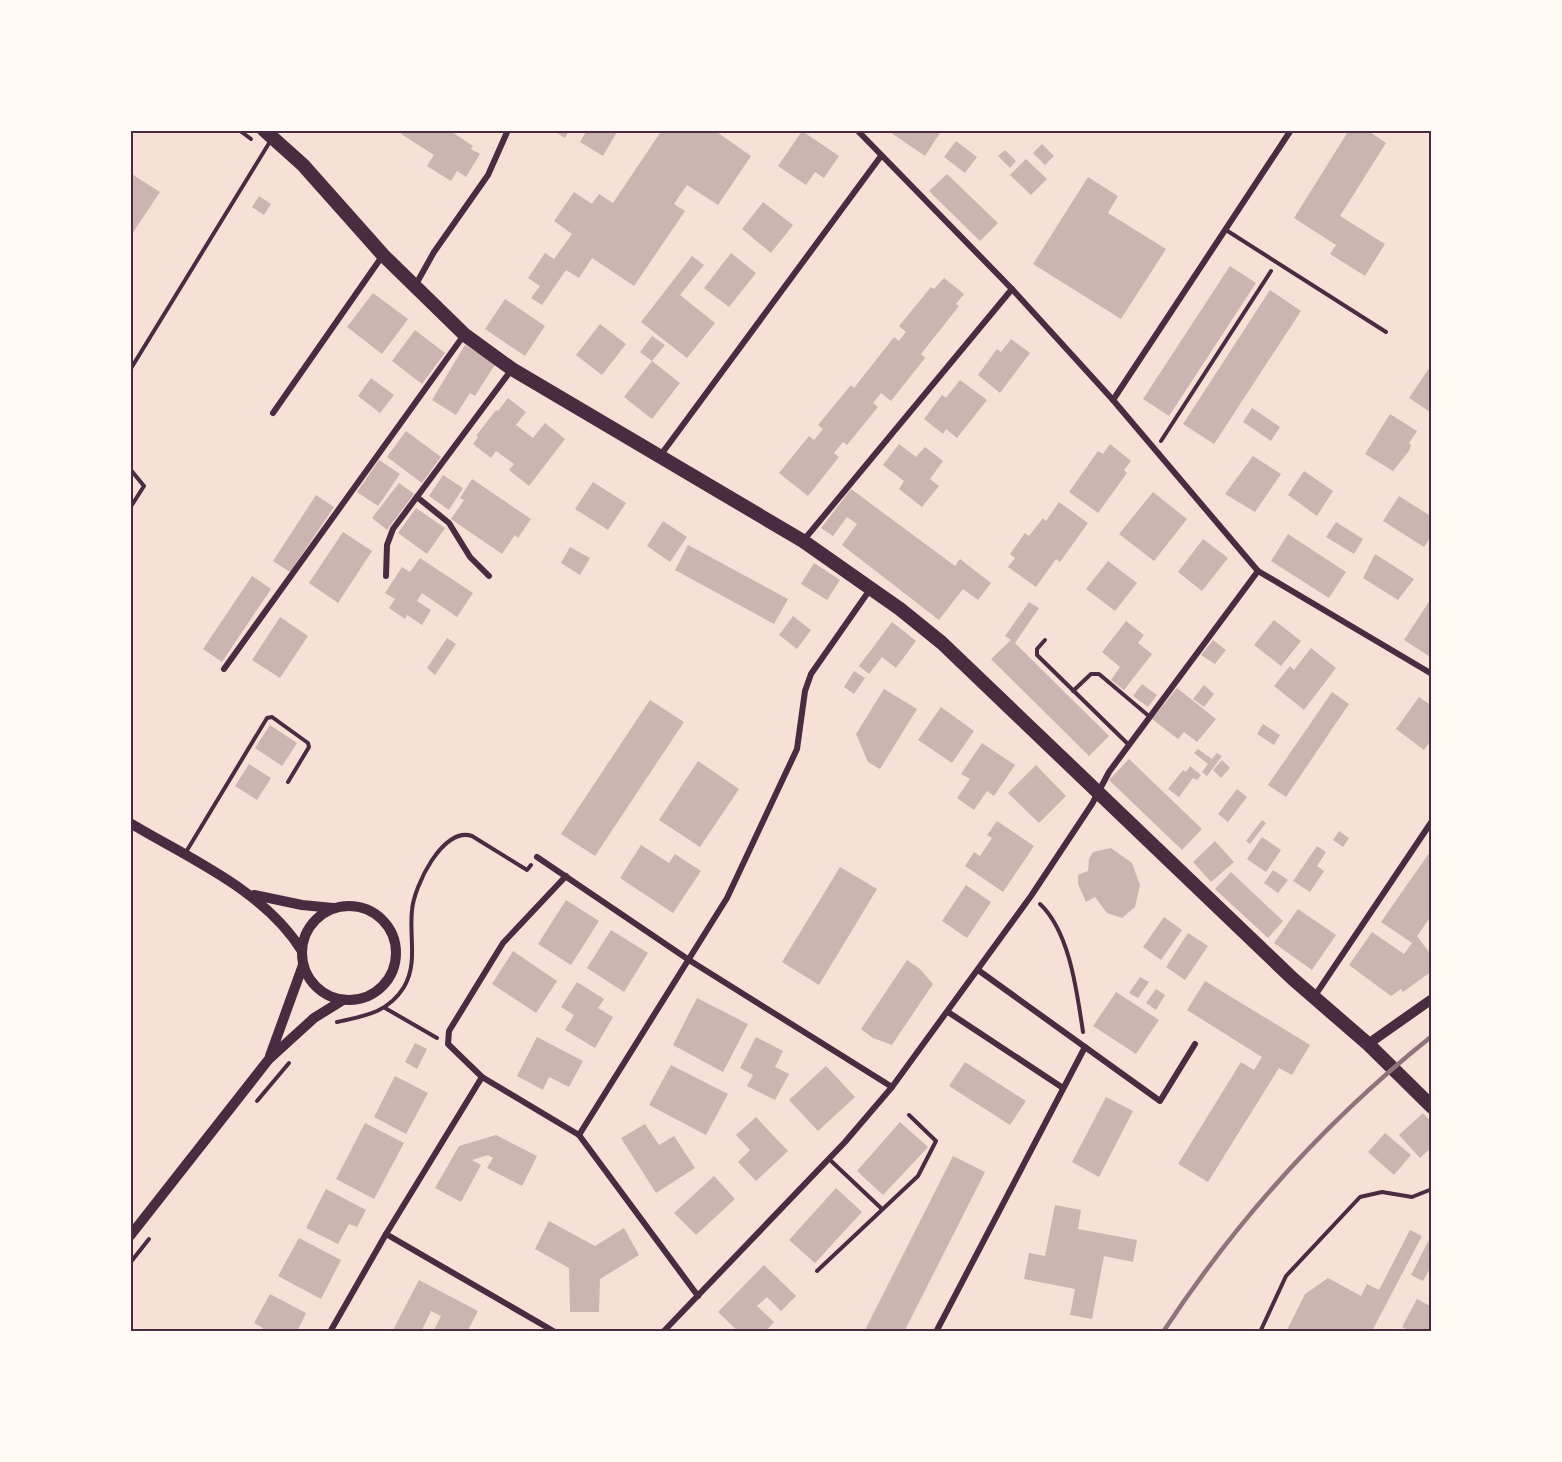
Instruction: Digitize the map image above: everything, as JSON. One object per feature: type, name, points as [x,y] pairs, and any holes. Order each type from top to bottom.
[{"type":"main road","points":[[269,134],[303,165],[383,255],[465,335],[512,369],[803,541],[871,588],[953,652],[1314,998],[1368,1044],[1431,1107]]},
{"type":"street","points":[[414,286],[434,252],[488,175],[508,130]]},
{"type":"street","points":[[1113,399],[1291,130]]},
{"type":"street","points":[[860,132],[1012,289],[1113,399],[1258,571],[1431,674]]},
{"type":"street","points":[[660,456],[881,156]]},
{"type":"street","points":[[273,413],[383,255]]},
{"type":"street","points":[[803,541],[1012,289]]},
{"type":"street","points":[[224,669],[465,335]]},
{"type":"street","points":[[386,576],[387,545],[393,529],[512,369]]},
{"type":"street","points":[[417,497],[448,523],[470,557],[489,576]]},
{"type":"street","points":[[663,1332],[829,1159],[892,1087],[1031,896],[1100,792],[1109,772],[1128,745],[1258,571]]},
{"type":"street","points":[[579,1135],[727,898],[797,749],[811,674],[871,588]]},
{"type":"street","points":[[1314,998],[1431,821]]},
{"type":"street","points":[[130,823],[250,895],[278,920],[302,951]]},
{"type":"street","points":[[537,857],[689,960],[892,1087]]},
{"type":"street","points":[[566,876],[503,943],[448,1031],[448,1044],[482,1077],[579,1135],[698,1296]]},
{"type":"street","points":[[130,1236],[269,1059],[314,1018],[342,1000],[366,997],[380,989],[393,970],[396,954],[390,931],[381,919],[360,908],[302,905],[250,895]]},
{"type":"street","points":[[269,1059],[303,965],[302,951],[311,925],[322,915],[336,908]]},
{"type":"street","points":[[303,965],[317,988],[342,1000]]},
{"type":"street","points":[[978,970],[1160,1101],[1195,1044]]},
{"type":"street","points":[[1368,1044],[1431,999]]},
{"type":"street","points":[[948,1012],[1063,1088]]},
{"type":"street","points":[[936,1332],[1085,1047]]},
{"type":"street","points":[[330,1332],[386,1234],[482,1077]]},
{"type":"street","points":[[386,1234],[555,1332]]},
{"type":"lane","points":[[130,370],[269,134]]},
{"type":"lane","points":[[1226,230],[1386,332]]},
{"type":"lane","points":[[1045,640],[1037,649],[1037,655],[1128,745]]},
{"type":"lane","points":[[1073,691],[1091,674],[1099,674],[1150,717]]},
{"type":"lane","points":[[184,855],[267,718],[272,717],[308,743],[309,747],[288,782]]},
{"type":"lane","points":[[817,1271],[918,1176],[936,1141],[909,1115]]},
{"type":"lane","points":[[829,1159],[882,1209]]},
{"type":"lane","points":[[1260,1332],[1286,1276],[1360,1197],[1382,1192],[1412,1197],[1431,1189]]},
{"type":"path","points":[[1155,449],[1277,263]]},
{"type":"path","points":[[130,470],[144,486],[130,508]]},
{"type":"path","points":[[1031,896],[1049,912],[1063,944],[1073,972],[1085,1047]]},
{"type":"path","points":[[385,1008],[448,1044]]},
{"type":"building","points":[[404,130],[449,130],[473,146],[471,149],[480,154],[466,177],[457,171],[451,181],[427,166],[434,155],[401,134]]},
{"type":"building","points":[[552,130],[569,130],[565,138]]},
{"type":"building","points":[[587,130],[618,130],[603,156],[580,142]]},
{"type":"building","points":[[662,130],[714,130],[751,156],[718,205],[687,185],[674,204],[685,211],[634,286],[592,258],[579,278],[566,270],[542,305],[531,298],[540,286],[528,278],[545,253],[554,259],[572,234],[554,221],[574,192],[592,204],[599,194],[613,203]]},
{"type":"building","points":[[887,130],[942,130],[925,156]]},
{"type":"building","points":[[1349,130],[1367,130],[1386,143],[1340,216],[1385,244],[1365,276],[1330,254],[1336,245],[1294,218]]},
{"type":"building","points":[[802,131],[839,156],[824,178],[815,172],[806,185],[778,166]]},
{"type":"building","points":[[956,141],[977,157],[965,173],[944,157]]},
{"type":"building","points":[[1042,144],[1054,156],[1045,165],[1033,153]]},
{"type":"building","points":[[1005,150],[1016,161],[1010,168],[998,156]]},
{"type":"building","points":[[1026,159],[1047,179],[1031,195],[1010,175]]},
{"type":"building","points":[[130,173],[160,192],[130,237]]},
{"type":"building","points":[[947,174],[998,223],[980,241],[929,191]]},
{"type":"building","points":[[1088,177],[1118,196],[1108,213],[1166,249],[1121,319],[1033,264]]},
{"type":"building","points":[[259,196],[271,204],[264,215],[252,207]]},
{"type":"building","points":[[763,202],[793,225],[771,253],[742,229]]},
{"type":"building","points":[[731,253],[756,273],[729,307],[704,288]]},
{"type":"building","points":[[692,256],[704,265],[680,295],[715,323],[687,358],[641,322]]},
{"type":"building","points":[[1230,266],[1256,283],[1169,416],[1143,399]]},
{"type":"building","points":[[944,278],[964,294],[956,304],[959,306],[921,354],[925,358],[891,401],[881,393],[873,403],[878,407],[847,445],[843,442],[834,453],[839,457],[808,496],[779,473],[809,436],[814,440],[823,429],[818,425],[851,385],[854,388],[894,337],[899,341],[906,332],[899,326],[931,287],[934,289]]},
{"type":"building","points":[[1270,290],[1301,311],[1214,444],[1183,424]]},
{"type":"building","points":[[373,293],[408,319],[382,354],[347,327]]},
{"type":"building","points":[[505,299],[545,326],[525,356],[485,329]]},
{"type":"building","points":[[600,324],[626,344],[602,375],[576,355]]},
{"type":"building","points":[[415,330],[445,353],[422,384],[392,361]]},
{"type":"building","points":[[652,336],[665,345],[652,361],[640,352]]},
{"type":"building","points":[[1011,339],[1030,353],[1000,393],[978,375],[997,349],[1001,352]]},
{"type":"building","points":[[465,345],[496,363],[475,396],[470,393],[456,415],[432,400]]},
{"type":"building","points":[[652,361],[680,383],[652,419],[624,397]]},
{"type":"building","points":[[1432,364],[1432,410],[1430,412],[1409,398]]},
{"type":"building","points":[[371,378],[394,395],[380,413],[358,396]]},
{"type":"building","points":[[960,380],[987,400],[957,438],[946,429],[943,434],[924,419],[942,395],[946,398]]},
{"type":"building","points":[[508,398],[526,412],[516,425],[533,438],[545,423],[565,439],[529,486],[509,470],[514,464],[496,451],[491,458],[473,444],[478,437],[476,436]]},
{"type":"building","points":[[1252,408],[1280,427],[1271,441],[1243,422]]},
{"type":"building","points":[[1390,414],[1417,431],[1409,443],[1411,445],[1409,451],[1393,471],[1365,454]]},
{"type":"building","points":[[406,431],[441,457],[422,483],[387,457]]},
{"type":"building","points":[[899,444],[916,457],[925,447],[943,461],[930,479],[939,486],[922,507],[899,489],[904,481],[883,465]]},
{"type":"building","points":[[1110,444],[1131,461],[1124,470],[1127,473],[1098,513],[1069,492],[1098,451],[1103,454]]},
{"type":"building","points":[[1253,456],[1281,474],[1255,512],[1225,494]]},
{"type":"building","points":[[379,460],[400,474],[378,506],[357,492]]},
{"type":"building","points":[[1304,471],[1333,491],[1317,516],[1288,495]]},
{"type":"building","points":[[443,475],[463,488],[449,510],[429,496]]},
{"type":"building","points":[[472,479],[531,519],[518,538],[515,535],[502,554],[451,519],[464,500],[460,498]]},
{"type":"building","points":[[593,482],[626,503],[608,530],[575,509]]},
{"type":"building","points":[[399,483],[414,494],[387,530],[372,518]]},
{"type":"building","points":[[851,489],[955,566],[960,559],[991,583],[978,600],[963,589],[939,620],[842,545],[857,524],[847,517],[833,536],[821,528]]},
{"type":"building","points":[[1153,492],[1187,519],[1154,561],[1119,534]]},
{"type":"building","points":[[316,495],[334,507],[290,572],[273,561]]},
{"type":"building","points":[[1399,496],[1432,517],[1432,535],[1424,547],[1383,521]]},
{"type":"building","points":[[1059,502],[1088,523],[1060,562],[1056,559],[1036,587],[1008,567],[1015,558],[1010,554],[1025,533],[1029,536],[1043,518],[1046,521]]},
{"type":"building","points":[[416,508],[445,528],[427,554],[398,533]]},
{"type":"building","points":[[663,521],[687,537],[670,562],[647,546]]},
{"type":"building","points":[[1336,522],[1363,539],[1354,554],[1326,537]]},
{"type":"building","points":[[343,532],[372,551],[338,603],[309,583]]},
{"type":"building","points":[[1288,534],[1346,572],[1329,598],[1271,561]]},
{"type":"building","points":[[1203,539],[1228,558],[1202,591],[1178,572]]},
{"type":"building","points":[[688,545],[788,599],[774,624],[675,570]]},
{"type":"building","points":[[570,547],[590,558],[580,575],[561,563]]},
{"type":"building","points":[[1375,554],[1414,579],[1398,600],[1363,578]]},
{"type":"building","points":[[420,558],[473,593],[457,617],[422,593],[417,601],[431,610],[422,625],[407,615],[405,619],[389,608],[395,599],[385,593],[402,567],[410,572]]},
{"type":"building","points":[[1108,561],[1137,583],[1115,611],[1086,589]]},
{"type":"building","points":[[814,563],[840,580],[827,600],[801,584]]},
{"type":"building","points":[[252,576],[271,589],[222,662],[203,649]]},
{"type":"building","points":[[1432,597],[1432,658],[1404,640]]},
{"type":"building","points":[[1029,602],[1039,608],[1015,643],[1109,736],[1089,756],[991,659],[1011,640],[1005,636]]},
{"type":"building","points":[[793,616],[811,630],[797,649],[779,635]]},
{"type":"building","points":[[280,617],[308,636],[280,678],[252,660]]},
{"type":"building","points":[[1274,620],[1301,641],[1281,666],[1254,645]]},
{"type":"building","points":[[1126,621],[1144,635],[1138,643],[1152,654],[1124,690],[1111,680],[1120,667],[1102,652]]},
{"type":"building","points":[[892,622],[916,641],[896,668],[882,657],[869,674],[859,666]]},
{"type":"building","points":[[447,638],[456,644],[435,675],[427,668]]},
{"type":"building","points":[[1213,640],[1226,650],[1215,664],[1201,655]]},
{"type":"building","points":[[1311,648],[1336,668],[1304,710],[1274,686],[1290,666],[1294,670]]},
{"type":"building","points":[[854,671],[865,678],[854,694],[844,687]]},
{"type":"building","points":[[1142,684],[1157,695],[1148,707],[1133,696]]},
{"type":"building","points":[[1204,685],[1214,694],[1204,707],[1193,699]]},
{"type":"building","points":[[1177,688],[1216,719],[1197,742],[1184,732],[1178,739],[1152,719]]},
{"type":"building","points":[[884,689],[917,709],[880,769],[868,762],[856,734]]},
{"type":"building","points":[[1332,692],[1349,704],[1286,797],[1268,785]]},
{"type":"building","points":[[1419,697],[1432,706],[1432,739],[1424,750],[1396,729]]},
{"type":"building","points":[[650,700],[684,722],[595,856],[561,834]]},
{"type":"building","points":[[941,707],[974,731],[952,763],[918,740]]},
{"type":"building","points":[[1263,724],[1280,735],[1274,745],[1257,734]]},
{"type":"building","points":[[270,725],[297,743],[282,766],[255,748]]},
{"type":"building","points":[[982,743],[1015,765],[994,796],[987,791],[974,810],[957,798],[970,779],[961,774]]},
{"type":"building","points":[[1198,749],[1212,759],[1217,753],[1222,756],[1207,776],[1202,772],[1208,764],[1194,753]]},
{"type":"building","points":[[1129,759],[1202,829],[1182,850],[1109,780]]},
{"type":"building","points":[[1222,760],[1230,768],[1221,778],[1213,770]]},
{"type":"building","points":[[698,761],[739,789],[700,847],[659,820]]},
{"type":"building","points":[[249,764],[271,778],[257,800],[235,786]]},
{"type":"building","points":[[1036,765],[1066,796],[1039,823],[1008,793]]},
{"type":"building","points":[[1190,766],[1201,775],[1197,780],[1193,778],[1179,797],[1168,789],[1183,770],[1186,772]]},
{"type":"building","points":[[1237,789],[1247,797],[1228,822],[1218,814]]},
{"type":"building","points":[[1262,820],[1266,823],[1250,844],[1246,841]]},
{"type":"building","points":[[997,821],[1034,846],[1003,892],[965,866],[974,852],[980,856],[992,838],[987,835]]},
{"type":"building","points":[[1339,831],[1349,838],[1343,847],[1333,840]]},
{"type":"building","points":[[1262,837],[1281,850],[1266,872],[1247,859]]},
{"type":"building","points":[[1215,841],[1234,862],[1211,882],[1193,862]]},
{"type":"building","points":[[641,845],[669,863],[675,854],[701,871],[673,913],[620,878]]},
{"type":"building","points":[[1317,846],[1326,852],[1317,866],[1324,871],[1310,892],[1293,881]]},
{"type":"building","points":[[1111,848],[1132,863],[1140,885],[1135,907],[1122,918],[1107,913],[1095,897],[1086,902],[1078,884],[1078,875],[1088,871],[1089,859],[1093,852]]},
{"type":"building","points":[[1432,849],[1432,915],[1417,936],[1432,956],[1432,971],[1403,992],[1401,989],[1391,996],[1349,965],[1372,932],[1404,954],[1412,943],[1381,922]]},
{"type":"building","points":[[840,867],[877,889],[819,985],[782,962]]},
{"type":"building","points":[[1273,870],[1288,880],[1278,893],[1264,883]]},
{"type":"building","points":[[1231,872],[1283,921],[1268,938],[1215,889]]},
{"type":"building","points":[[966,885],[991,902],[967,938],[942,921]]},
{"type":"building","points":[[566,900],[599,921],[571,965],[538,944]]},
{"type":"building","points":[[1298,909],[1336,935],[1312,970],[1274,943]]},
{"type":"building","points":[[1164,917],[1182,930],[1161,960],[1143,947]]},
{"type":"building","points":[[611,930],[648,953],[624,992],[587,968]]},
{"type":"building","points":[[1188,933],[1208,946],[1185,980],[1166,967]]},
{"type":"building","points":[[513,951],[557,981],[536,1013],[492,984]]},
{"type":"building","points":[[907,960],[920,969],[933,984],[892,1045],[873,1038],[861,1029]]},
{"type":"building","points":[[1140,977],[1149,982],[1138,998],[1129,993]]},
{"type":"building","points":[[1205,981],[1310,1045],[1292,1075],[1279,1068],[1208,1182],[1178,1164],[1241,1062],[1254,1070],[1262,1057],[1187,1010]]},
{"type":"building","points":[[577,982],[604,999],[598,1008],[613,1017],[595,1048],[565,1030],[574,1015],[561,1007]]},
{"type":"building","points":[[1156,989],[1165,995],[1156,1010],[1146,1003]]},
{"type":"building","points":[[1116,992],[1159,1020],[1136,1054],[1093,1026]]},
{"type":"building","points":[[697,998],[748,1024],[723,1072],[673,1045]]},
{"type":"building","points":[[537,1037],[583,1061],[569,1087],[549,1077],[543,1090],[517,1076]]},
{"type":"building","points":[[756,1037],[783,1051],[775,1067],[789,1074],[775,1100],[747,1086],[753,1075],[740,1068]]},
{"type":"building","points":[[415,1043],[427,1049],[417,1069],[405,1062]]},
{"type":"building","points":[[965,1062],[1026,1101],[1010,1125],[949,1086]]},
{"type":"building","points":[[671,1065],[728,1094],[706,1135],[649,1105]]},
{"type":"building","points":[[826,1066],[855,1097],[818,1131],[789,1100]]},
{"type":"building","points":[[395,1076],[428,1093],[406,1134],[374,1117]]},
{"type":"building","points":[[1106,1097],[1133,1111],[1099,1177],[1072,1162]]},
{"type":"building","points":[[1423,1113],[1432,1123],[1432,1147],[1420,1158],[1399,1135]]},
{"type":"building","points":[[756,1117],[788,1151],[756,1181],[738,1162],[750,1150],[736,1135]]},
{"type":"building","points":[[900,1122],[928,1147],[883,1195],[857,1171]]},
{"type":"building","points":[[365,1123],[404,1143],[374,1199],[336,1179]]},
{"type":"building","points":[[645,1124],[659,1145],[674,1136],[695,1168],[656,1193],[621,1138]]},
{"type":"building","points":[[1385,1133],[1411,1155],[1394,1175],[1368,1152]]},
{"type":"building","points":[[496,1135],[537,1156],[522,1186],[487,1168],[493,1158],[488,1155],[472,1160],[481,1165],[461,1202],[435,1188],[459,1146]]},
{"type":"building","points":[[953,1156],[985,1172],[904,1332],[864,1332]]},
{"type":"building","points":[[714,1176],[735,1199],[696,1235],[674,1213]]},
{"type":"building","points":[[836,1188],[862,1212],[815,1263],[789,1240]]},
{"type":"building","points":[[326,1189],[366,1210],[357,1227],[349,1224],[338,1244],[306,1228]]},
{"type":"building","points":[[1055,1205],[1081,1210],[1078,1229],[1137,1240],[1133,1262],[1104,1256],[1092,1319],[1070,1315],[1075,1289],[1024,1279],[1029,1253],[1045,1256]]},
{"type":"building","points":[[549,1221],[595,1246],[624,1228],[639,1255],[600,1279],[599,1312],[570,1312],[569,1268],[535,1249]]},
{"type":"building","points":[[1410,1230],[1422,1236],[1373,1329],[1377,1332],[1286,1332],[1305,1294],[1328,1278],[1361,1296],[1367,1284],[1379,1290]]},
{"type":"building","points":[[1432,1234],[1432,1265],[1423,1281],[1411,1275]]},
{"type":"building","points":[[299,1238],[341,1260],[321,1299],[278,1276]]},
{"type":"building","points":[[764,1265],[796,1296],[781,1311],[767,1297],[757,1306],[774,1322],[765,1332],[739,1332],[718,1312]]},
{"type":"building","points":[[419,1280],[478,1311],[467,1332],[433,1332],[441,1316],[431,1311],[421,1332],[392,1332]]},
{"type":"building","points":[[270,1294],[306,1313],[297,1332],[261,1332],[263,1328],[254,1323]]},
{"type":"building","points":[[1417,1299],[1432,1307],[1432,1332],[1411,1332],[1402,1327]]},
{"type":"railway","points":[[1163,1332],[1221,1251],[1286,1174],[1356,1102],[1432,1036]]}]
